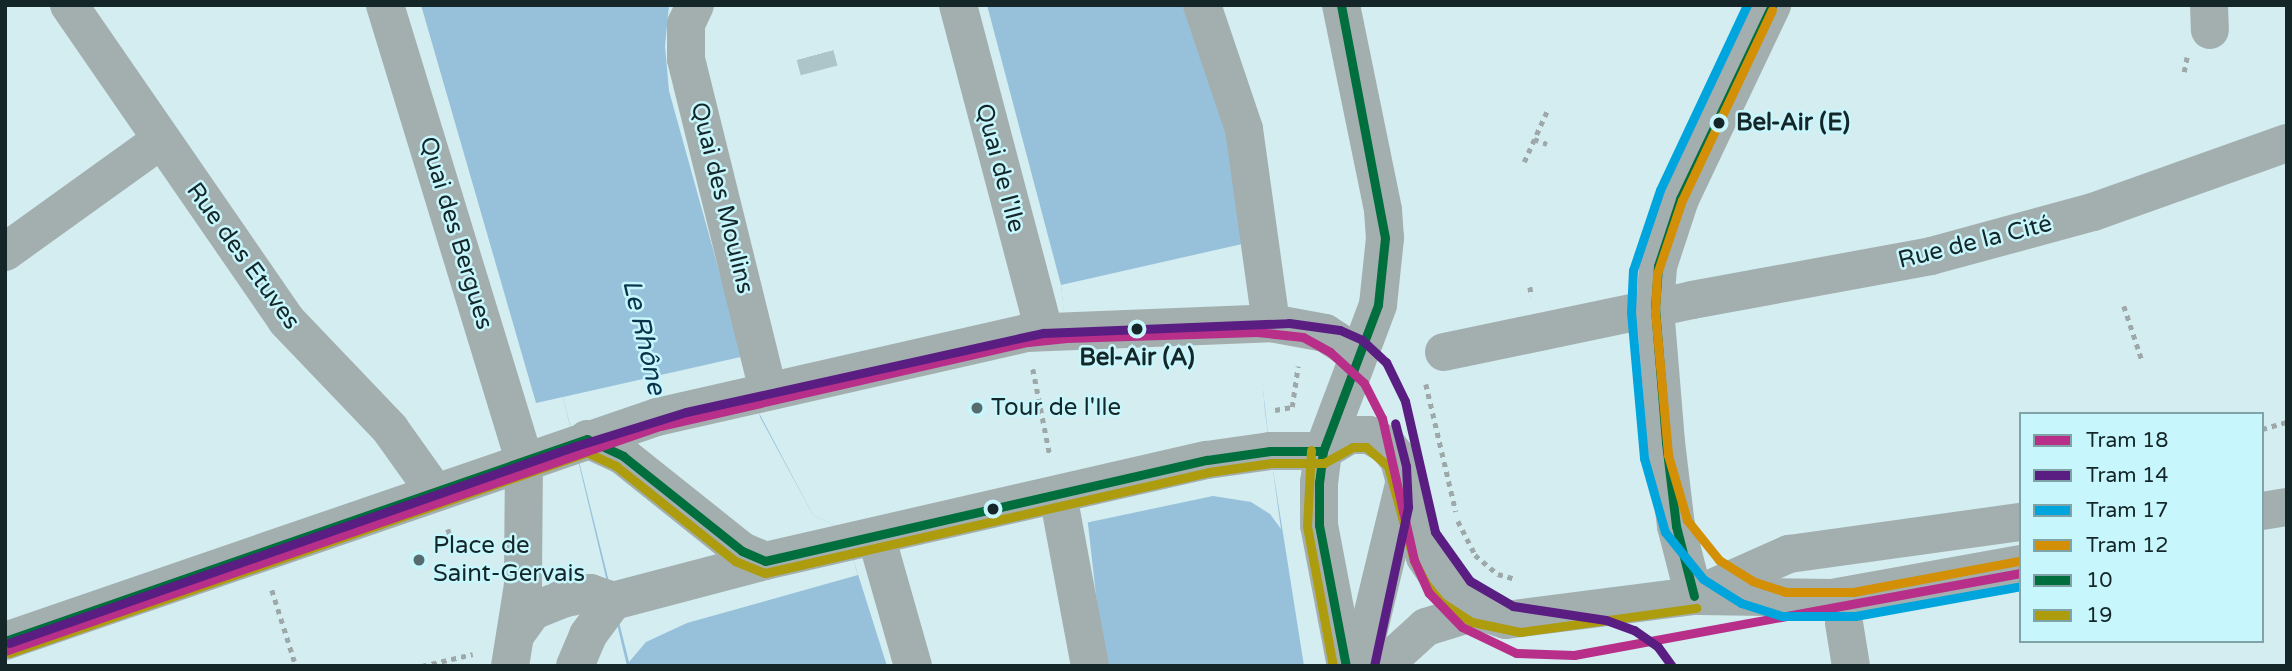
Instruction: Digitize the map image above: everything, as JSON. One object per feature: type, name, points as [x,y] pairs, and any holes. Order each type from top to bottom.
[{"type":"street","name":"Rue des Etuves","points":[[69,5],[286,320],[390,429],[435,492]]},
{"type":"street","name":"Quai des Bergues","points":[[386,5],[524,461]]},
{"type":"street","name":"Quai des Moulins","points":[[695,5],[686,24],[686,59],[761,393]]},
{"type":"street","name":"Quai de l'Ile","points":[[958,5],[1047,338]]},
{"type":"street","points":[[1202,5],[1244,129],[1264,323]]},
{"type":"street","points":[[1341,5],[1383,211],[1384,272],[1359,355],[1323,451],[1319,525],[1346,666]]},
{"type":"street","points":[[1694,596],[1676,526],[1655,308],[1659,256],[1680,199],[1772,5]]},
{"type":"street","points":[[5,252],[161,140]]},
{"type":"street","name":"Rue de la Cité","points":[[1434,363],[1655,308],[1931,256],[2093,212],[2287,143]]},
{"type":"street","points":[[5,640],[581,441],[761,393],[1047,338],[1264,323],[1325,333],[1359,355]]},
{"type":"street","points":[[512,651],[533,611],[562,599],[590,593],[613,601],[862,539],[1064,484],[1207,460],[1270,452],[1323,451],[1350,435],[1369,435],[1387,444],[1406,478],[1425,556],[1449,593],[1478,611],[1519,620],[1694,596],[1832,598],[2019,564]]},
{"type":"street","points":[[581,441],[623,456],[742,551],[765,561]]},
{"type":"street","points":[[512,651],[523,585],[524,461]]},
{"type":"street","points":[[1360,666],[1406,478]]},
{"type":"street","points":[[1064,484],[1090,666]]},
{"type":"street","points":[[2264,511],[2287,507]]},
{"type":"street","points":[[1694,596],[1789,554],[2019,522]]},
{"type":"street","points":[[862,539],[913,666]]},
{"type":"street","points":[[575,666],[588,635],[613,601]]},
{"type":"street","points":[[1383,666],[1426,627],[1478,611]]},
{"type":"street","points":[[1844,623],[1851,666]]},
{"type":"path","points":[[1524,162],[1547,111]]},
{"type":"path","points":[[1534,139],[1547,145]]},
{"type":"path","points":[[2124,306],[2142,360]]},
{"type":"path","points":[[1047,338],[1064,484]]},
{"type":"path","points":[[1265,412],[1292,407],[1299,356]]},
{"type":"path","points":[[1434,363],[1466,540],[1475,555],[1498,574],[1529,580]]},
{"type":"path","points":[[2264,428],[2287,422]]},
{"type":"path","points":[[268,578],[296,666]]},
{"type":"path","points":[[422,666],[484,652],[512,651]]},
{"type":"water","name":"Le Rhône","points":[[421,5],[669,5],[665,46],[669,91],[758,411],[813,515],[844,530],[887,666],[627,666],[563,397],[536,403]]},
{"type":"water","points":[[987,5],[1190,5],[1234,136],[1270,451],[1304,666],[1104,666],[1061,285]]},
{"type":"pier","points":[[1251,242],[1265,412],[1281,529],[1270,514],[1251,502],[1213,496],[1085,523],[1061,285]]},
{"type":"pier","points":[[745,356],[760,417],[813,515],[844,530],[858,575],[687,623],[646,642],[629,662],[563,397]]},
{"type":"tunnel","points":[[815,55],[819,70]]},
{"type":"tram line","name":"17","points":[[1747,5],[1660,190],[1633,270],[1631,312],[1644,458],[1665,532],[1703,579],[1741,603],[1782,616],[1855,616],[2019,586]]},
{"type":"tram line","name":"12","points":[[1772,10],[1682,200],[1657,274],[1655,311],[1668,455],[1687,520],[1719,560],[1752,581],[1785,592],[1853,592],[2019,561]]},
{"type":"tram line","name":"14","points":[[9,643],[576,446],[686,412],[1043,333],[1289,323],[1340,330],[1362,340],[1386,362],[1405,401],[1435,532],[1470,581],[1513,606],[1606,620],[1634,630],[1658,647],[1672,666]]},
{"type":"tram line","name":"18","points":[[5,651],[660,426],[1028,342],[1067,338],[1257,332],[1303,337],[1330,352],[1364,383],[1382,418],[1414,560],[1429,593],[1462,627],[1516,653],[1574,655],[2019,573]]},
{"type":"tram line","name":"14","points":[[1374,666],[1408,507],[1406,466],[1395,423]]},
{"type":"transit line","name":"10","points":[[1341,5],[1385,238],[1378,305],[1323,451],[1319,482],[1319,525],[1346,666]]},
{"type":"transit line","name":"10","points":[[1694,596],[1676,526],[1666,442],[1655,308],[1658,266],[1680,199],[1772,5]]},
{"type":"transit line","name":"10","points":[[587,439],[623,456],[742,551],[765,561],[1207,460],[1270,451],[1323,451]]},
{"type":"transit line","name":"10","points":[[5,641],[587,439]]},
{"type":"transit line","name":"19","points":[[582,450],[616,466],[735,561],[765,573],[1209,472],[1271,463],[1324,463],[1353,447],[1366,447],[1388,466],[1414,561],[1427,585],[1441,602],[1472,622],[1520,632],[1696,608]]},
{"type":"transit line","name":"19","points":[[1311,450],[1307,526],[1333,666]]},
{"type":"transit line","name":"19","points":[[9,653],[591,451]]},
{"type":"place","name":"Bel-Air (E)","points":[[1719,123]]},
{"type":"place","name":"Bel-Air (A)","points":[[1137,329]]},
{"type":"place","name":"Tour de l'Ile","points":[[977,408]]},
{"type":"place","name":"Place de Saint-Gervais","points":[[419,560]]}]
